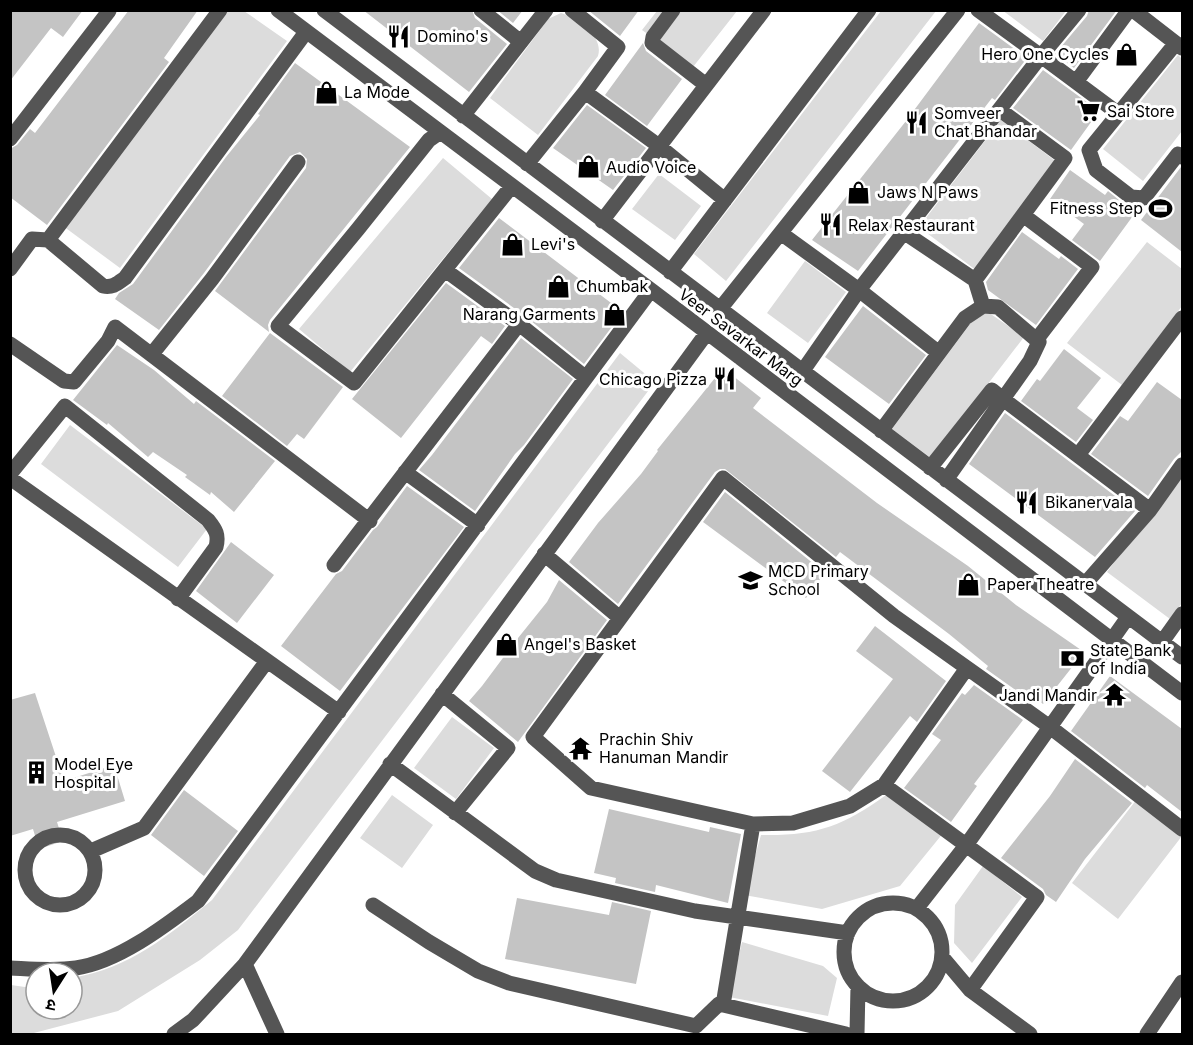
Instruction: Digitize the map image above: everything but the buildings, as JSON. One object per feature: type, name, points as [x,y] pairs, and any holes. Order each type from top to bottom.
[{"type":"street","points":[[48,240],[220,10]]},
{"type":"street","name":"Veer Savarkar Marg","points":[[278,10],[1182,693]]},
{"type":"street","name":"Veer Savarkar Marg","points":[[324,10],[1182,657]]},
{"type":"street","points":[[481,10],[521,42]]},
{"type":"street","points":[[463,116],[546,10]]},
{"type":"street","points":[[526,164],[585,92],[618,47],[572,10]]},
{"type":"street","points":[[673,10],[652,37],[652,43],[706,85]]},
{"type":"street","points":[[603,221],[764,10]]},
{"type":"street","points":[[670,272],[869,10]]},
{"type":"street","points":[[720,309],[782,234],[958,10]]},
{"type":"street","points":[[978,10],[1119,114]]},
{"type":"street","points":[[802,372],[860,290],[1079,10]]},
{"type":"street","points":[[1076,82],[1131,10],[1179,45],[1089,150],[1096,170],[1131,197],[1144,198],[1181,153]]},
{"type":"street","points":[[10,139],[109,11]]},
{"type":"street","points":[[10,269],[32,239],[48,240],[103,286],[109,287],[125,278],[306,32]]},
{"type":"street","points":[[585,92],[659,146],[725,200]]},
{"type":"street","points":[[975,280],[1065,158],[1000,110]]},
{"type":"street","points":[[439,133],[429,140],[278,326],[354,383],[511,187]]},
{"type":"street","points":[[152,354],[212,279],[298,162]]},
{"type":"street","points":[[1023,215],[1092,267],[1037,339]]},
{"type":"street","points":[[905,233],[975,280],[983,306]]},
{"type":"street","points":[[782,234],[860,290],[939,353]]},
{"type":"street","points":[[445,270],[519,324],[585,377]]},
{"type":"street","points":[[10,968],[77,968],[120,953],[165,926],[198,901],[651,290]]},
{"type":"street","points":[[881,431],[965,318],[983,306],[998,307],[1039,342],[1030,361],[946,480]]},
{"type":"street","points":[[1078,455],[1182,318]]},
{"type":"street","points":[[334,566],[519,324]]},
{"type":"street","points":[[10,344],[64,381],[74,382],[108,341],[115,327],[370,521]]},
{"type":"street","points":[[174,1035],[193,1020],[245,964],[706,334]]},
{"type":"street","points":[[64,381],[65,406],[10,476],[339,712]]},
{"type":"street","points":[[930,468],[992,390],[1150,510]]},
{"type":"street","points":[[65,406],[208,520],[216,529],[218,537],[216,547],[178,598]]},
{"type":"street","points":[[1085,584],[1150,510],[1182,465]]},
{"type":"street","points":[[405,472],[478,525]]},
{"type":"street","points":[[967,668],[884,785],[850,806],[794,823],[753,824],[591,788],[533,737],[723,478],[894,616],[1050,727],[1182,830]]},
{"type":"street","points":[[544,554],[620,618]]},
{"type":"street","points":[[1162,642],[1182,614]]},
{"type":"street","points":[[917,909],[967,844],[1128,617]]},
{"type":"street","points":[[90,851],[144,828],[267,661]]},
{"type":"street","points":[[442,694],[508,748],[455,813]]},
{"type":"street","points":[[390,764],[536,871],[556,880],[695,911],[848,933]]},
{"type":"street","points":[[884,785],[1037,897],[970,990]]},
{"type":"street","points":[[723,1005],[753,824]]},
{"type":"street","points":[[58,833],[80,840],[90,851],[95,861],[94,882],[82,898],[63,906],[44,902],[29,890],[23,869],[28,851],[41,838],[58,833]]},
{"type":"street","points":[[898,903],[917,909],[938,928],[942,940],[943,958],[936,978],[925,990],[909,999],[888,1001],[872,996],[858,986],[849,974],[844,948],[848,933],[857,919],[866,911],[881,904],[898,903]]},
{"type":"street","points":[[373,905],[478,971],[509,983],[696,1026],[719,1004],[846,1035]]},
{"type":"street","points":[[943,958],[970,990],[1030,1035]]},
{"type":"street","points":[[245,964],[277,1035]]},
{"type":"street","points":[[1147,1035],[1182,982]]},
{"type":"street","points":[[857,1035],[858,986]]},
{"type":"shaded area","points":[[1002,10],[1066,10],[1066,11],[1043,41]]},
{"type":"shaded area","points":[[221,11],[244,11],[287,41],[120,268],[63,226]]},
{"type":"shaded area","points":[[657,11],[737,11],[693,67],[642,30]]},
{"type":"shaded area","points":[[881,11],[936,11],[726,281],[694,254]]},
{"type":"shaded area","points":[[561,13],[575,19],[588,29],[597,42],[598,56],[538,135],[490,98],[548,19]]},
{"type":"shaded area","points":[[1178,55],[1182,59],[1182,131],[1143,181],[1103,149]]},
{"type":"shaded area","points":[[1001,120],[1058,163],[977,271],[919,227]]},
{"type":"shaded area","points":[[443,158],[492,199],[350,372],[299,329]]},
{"type":"shaded area","points":[[659,174],[701,206],[675,240],[632,209]]},
{"type":"shaded area","points":[[1147,242],[1182,269],[1182,306],[1122,385],[1067,343]]},
{"type":"shaded area","points":[[805,261],[846,292],[808,343],[767,313]]},
{"type":"shaded area","points":[[982,308],[1024,337],[931,458],[892,429]]},
{"type":"shaded area","points":[[620,353],[655,382],[238,930],[200,960],[118,1011],[84,1020],[84,975],[112,967],[147,949],[212,900]]},
{"type":"shaded area","points":[[70,425],[207,529],[178,567],[41,464]]},
{"type":"shaded area","points":[[1182,471],[1182,603],[1170,619],[1107,572]]},
{"type":"shaded area","points":[[452,717],[494,748],[456,799],[414,768]]},
{"type":"shaded area","points":[[392,795],[433,825],[402,868],[360,838]]},
{"type":"shaded area","points":[[886,795],[944,832],[900,886],[822,909],[744,895],[761,835],[797,834],[827,827],[856,815]]},
{"type":"shaded area","points":[[1137,799],[1182,836],[1118,919],[1072,883]]},
{"type":"shaded area","points":[[983,866],[1022,897],[972,963],[954,943],[955,905]]},
{"type":"shaded area","points":[[742,942],[823,966],[837,978],[828,1016],[729,997]]},
{"type":"shaded area","points":[[11,985],[24,987],[24,1021],[80,1021],[30,1034],[11,1033]]},
{"type":"place","name":"Domino's","points":[[399,36]]},
{"type":"place","name":"Hero One Cycles","points":[[1127,54]]},
{"type":"place","name":"La Mode","points":[[326,92]]},
{"type":"place","name":"Sai Store","points":[[1089,111]]},
{"type":"place","name":"Somveer Chat Bhandar","points":[[916,122]]},
{"type":"place","name":"Audio Voice","points":[[588,167]]},
{"type":"place","name":"Jaws N Paws","points":[[859,192]]},
{"type":"place","name":"Fitness Step","points":[[1161,208]]},
{"type":"place","name":"Relax Restaurant","points":[[830,225]]},
{"type":"place","name":"Levi's","points":[[513,244]]},
{"type":"place","name":"Chumbak","points":[[558,286]]},
{"type":"place","name":"Narang Garments","points":[[614,314]]},
{"type":"place","name":"Chicago Pizza","points":[[725,379]]},
{"type":"place","name":"Bikanervala","points":[[1027,502]]},
{"type":"place","name":"MCD Primary School","points":[[750,580]]},
{"type":"place","name":"Paper Theatre","points":[[969,584]]},
{"type":"place","name":"Angel's Basket","points":[[506,644]]},
{"type":"place","name":"State Bank of India","points":[[1072,659]]},
{"type":"place","name":"Jandi Mandir","points":[[1115,695]]},
{"type":"place","name":"Prachin Shiv Hanuman Mandir","points":[[581,748]]},
{"type":"place","name":"Model Eye Hospital","points":[[36,773]]}]
